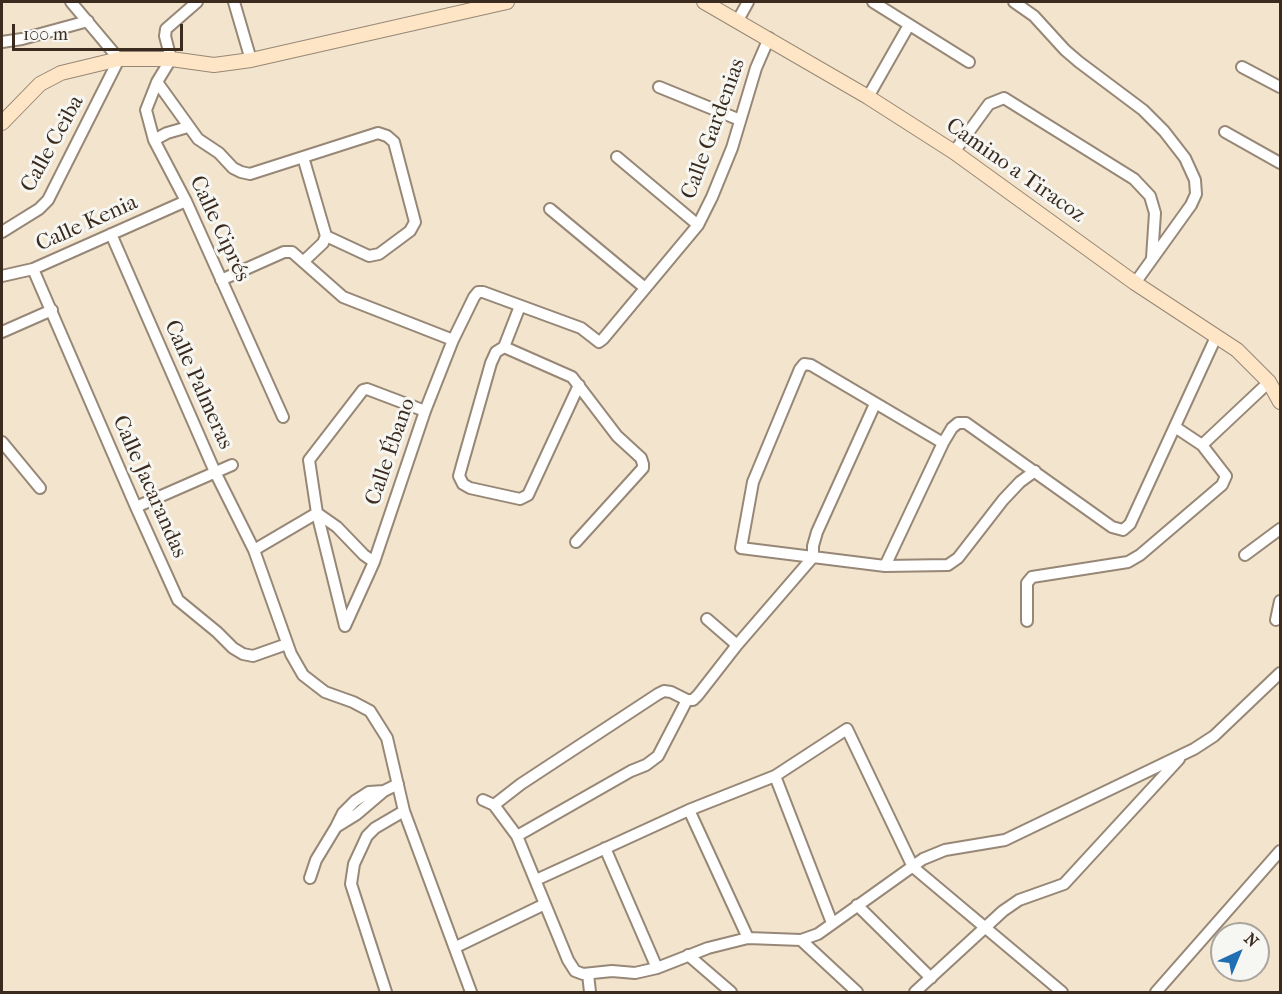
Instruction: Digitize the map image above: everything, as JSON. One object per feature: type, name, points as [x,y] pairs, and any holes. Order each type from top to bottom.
[{"type":"street","points":[[71,2],[119,59]]},
{"type":"street","points":[[171,59],[165,36],[166,29],[197,2]]},
{"type":"street","points":[[234,2],[251,60]]},
{"type":"street","points":[[2,123],[40,84],[61,73],[119,59],[171,59],[214,65],[251,60],[469,6],[507,2]]},
{"type":"street","name":"Camino a Tiracoz","points":[[704,2],[770,38],[954,152],[1135,283],[1237,350],[1269,382],[1281,402]]},
{"type":"street","points":[[738,21],[748,2]]},
{"type":"street","points":[[875,2],[969,62]]},
{"type":"street","points":[[1014,2],[1034,16],[1079,62],[1143,110],[1164,131],[1185,158],[1195,180],[1196,194],[1191,205],[1135,283]]},
{"type":"street","points":[[2,33],[7,41],[88,21]]},
{"type":"street","points":[[868,97],[909,25]]},
{"type":"street","name":"Calle Gardenias","points":[[519,306],[581,328],[599,342],[603,339],[698,225],[712,198],[756,68],[770,38]]},
{"type":"street","name":"Calle Ceiba","points":[[2,232],[39,210],[48,200],[119,59]]},
{"type":"street","name":"Calle Ciprés","points":[[171,59],[157,82],[146,110],[154,140],[186,201],[283,417]]},
{"type":"street","points":[[1242,67],[1281,87]]},
{"type":"street","points":[[157,82],[198,139],[241,172],[250,174],[378,133],[394,142],[415,222],[410,231],[379,254],[369,256],[326,236]]},
{"type":"street","points":[[659,87],[740,120]]},
{"type":"street","points":[[954,152],[989,104],[1004,98],[1134,179],[1150,196],[1155,213],[1152,258]]},
{"type":"street","points":[[154,140],[167,133],[188,128]]},
{"type":"street","points":[[1225,132],[1281,163]]},
{"type":"street","points":[[303,157],[326,236],[323,243],[304,261]]},
{"type":"street","points":[[617,157],[698,225]]},
{"type":"street","name":"Calle Kenia","points":[[2,276],[33,269],[186,201]]},
{"type":"street","points":[[550,209],[645,288]]},
{"type":"street","name":"Calle Palmeras","points":[[111,234],[215,472],[254,550],[287,644],[303,675],[325,692],[370,711],[387,738],[404,811],[456,947],[471,993]]},
{"type":"street","points":[[221,280],[284,252],[292,252],[343,297],[453,340]]},
{"type":"street","name":"Calle Jacarandas","points":[[33,269],[178,600],[243,654],[253,656],[287,644]]},
{"type":"street","name":"Calle Ébano","points":[[317,513],[345,626],[374,562],[425,411],[453,340],[478,292],[519,306]]},
{"type":"street","points":[[519,306],[504,347],[496,352],[491,363],[462,465],[460,480],[470,488],[524,498],[531,489],[579,385]]},
{"type":"street","points":[[2,332],[52,310]]},
{"type":"street","points":[[885,566],[943,443],[958,423],[966,423],[1112,527],[1123,530],[1130,524],[1216,336]]},
{"type":"street","points":[[504,347],[572,377],[616,436],[640,458],[643,468],[576,542]]},
{"type":"street","points":[[943,443],[811,365],[804,364],[753,482],[741,548],[885,566],[948,565],[958,558],[1003,500],[1020,482],[1035,471]]},
{"type":"street","points":[[1202,445],[1269,382]]},
{"type":"street","points":[[374,562],[337,527],[317,513],[309,460],[363,390],[372,390],[425,411]]},
{"type":"street","points":[[494,805],[521,783],[658,694],[664,691],[671,692],[687,700],[693,700],[698,695],[737,645],[813,557],[817,532],[875,404]]},
{"type":"street","points":[[1027,621],[1027,583],[1032,577],[1128,562],[1140,555],[1222,485],[1226,476],[1202,445],[1174,427]]},
{"type":"street","points":[[2,442],[40,488]]},
{"type":"street","points":[[136,507],[232,465]]},
{"type":"street","points":[[254,550],[317,513]]},
{"type":"street","points":[[1245,555],[1281,529]]},
{"type":"street","points":[[1276,620],[1281,601]]},
{"type":"street","points":[[707,619],[737,645]]},
{"type":"street","points":[[483,800],[494,805],[517,836],[574,971],[582,974],[612,971],[635,973],[748,938],[801,940],[818,934],[857,904],[923,860],[945,850],[1005,840],[1183,754],[1214,736],[1281,673]]},
{"type":"street","points":[[517,836],[631,771],[646,765],[658,756],[687,700]]},
{"type":"street","points":[[536,880],[689,810],[775,776],[847,729],[912,867],[1062,993]]},
{"type":"street","points":[[915,993],[1003,911],[1019,900],[1064,884],[1183,754]]},
{"type":"street","points":[[775,776],[832,923]]},
{"type":"street","points":[[310,878],[316,860],[336,827],[357,814],[384,791],[398,784]]},
{"type":"street","points":[[689,810],[748,938]]},
{"type":"street","points":[[386,993],[351,884],[354,864],[367,836],[375,828],[404,811]]},
{"type":"street","points":[[605,848],[657,968]]},
{"type":"street","points":[[1156,993],[1281,851]]},
{"type":"street","points":[[456,947],[545,904]]},
{"type":"street","points":[[857,904],[931,978]]},
{"type":"street","points":[[801,940],[857,993]]},
{"type":"street","points":[[688,955],[731,993]]},
{"type":"street","points":[[588,974],[590,993]]}]
